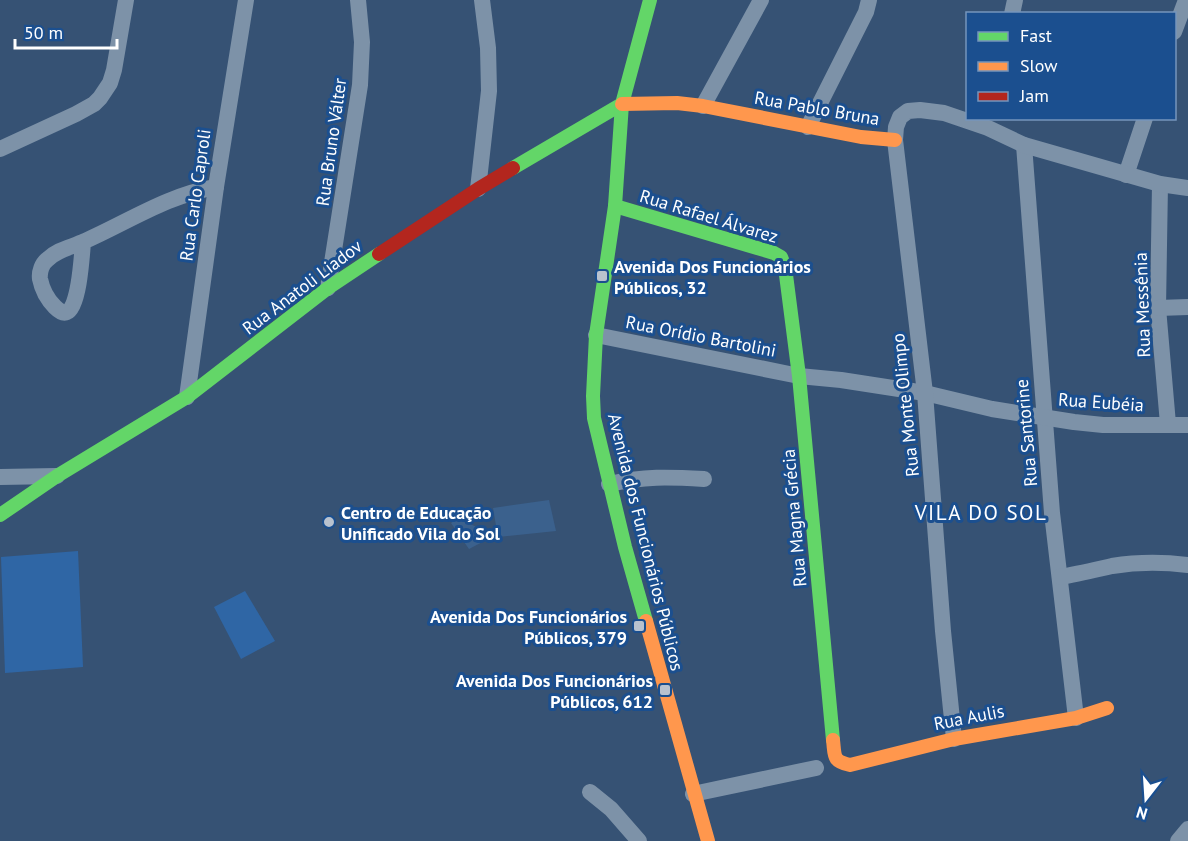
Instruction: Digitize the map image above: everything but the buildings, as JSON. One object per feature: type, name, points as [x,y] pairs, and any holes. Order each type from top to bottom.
[{"type":"street","points":[[0,149],[76,114],[100,98],[110,83],[114,70],[126,0]]},
{"type":"street","name":"Rua Carlo Caproli","points":[[187,397],[216,187],[246,0]]},
{"type":"street","name":"Rua Bruno Válter","points":[[328,288],[360,85],[362,42],[358,0]]},
{"type":"street","points":[[478,189],[489,91],[488,48],[482,0]]},
{"type":"street","name":"Avenida dos Funcionários Públicos","points":[[650,0],[622,104],[615,206],[596,335],[594,418],[625,547],[708,841]]},
{"type":"street","points":[[703,106],[761,0]]},
{"type":"street","points":[[808,127],[866,12],[869,0]]},
{"type":"street","points":[[1176,27],[1186,0]]},
{"type":"street","name":"Rua Anatoli Liadov","points":[[0,515],[57,476],[187,397],[328,288],[478,189],[622,104]]},
{"type":"street","name":"Rua Pablo Bruna","points":[[622,104],[703,106],[861,137],[895,140],[900,117],[908,111],[920,110],[966,118]]},
{"type":"street","points":[[1126,175],[1144,120]]},
{"type":"street","name":"Rua Pablo Bruna","points":[[989,123],[1024,145],[1160,184],[1188,188]]},
{"type":"street","name":"Rua Monte Olimpo","points":[[895,140],[924,393],[954,739]]},
{"type":"street","name":"Rua Santorine","points":[[1024,145],[1052,513],[1076,718]]},
{"type":"street","name":"Rua Messênia","points":[[1160,184],[1158,308],[1168,424]]},
{"type":"street","points":[[83,242],[186,193],[216,187]]},
{"type":"street","name":"Rua Rafael Álvarez","points":[[615,206],[774,252],[781,257],[785,267]]},
{"type":"street","name":"Rua Magna Grécia","points":[[785,267],[799,376],[835,757],[840,763]]},
{"type":"street","points":[[1158,308],[1188,308]]},
{"type":"street","name":"Rua Orídio Bartolini","points":[[596,335],[799,376]]},
{"type":"street","name":"Rua Eubéia","points":[[799,376],[924,393],[1044,418],[1103,425],[1188,425]]},
{"type":"street","points":[[0,477],[57,476]]},
{"type":"street","points":[[609,484],[640,478],[704,479]]},
{"type":"street","points":[[1060,577],[1130,564],[1171,562],[1188,565]]},
{"type":"street","name":"Rua Aulis","points":[[840,763],[850,765],[954,739],[1076,718],[1107,708]]},
{"type":"street","points":[[693,794],[816,768]]},
{"type":"street","points":[[590,792],[611,809],[639,841]]},
{"type":"street","points":[[1178,841],[1188,829]]},
{"type":"shaded area","points":[[549,500],[556,531],[498,537],[493,508]]},
{"type":"shaded area","points":[[461,517],[472,525],[484,528],[490,538],[469,549],[451,523]]},
{"type":"shaded area","points":[[78,551],[83,667],[5,673],[1,557]]},
{"type":"shaded area","points":[[245,591],[275,641],[241,659],[214,607]]},
{"type":"traffic: fast","points":[[646,621],[625,547],[594,418],[593,396],[596,335],[615,206],[622,104],[650,0]]},
{"type":"traffic: fast","points":[[513,168],[622,104]]},
{"type":"traffic: fast","points":[[615,206],[781,257],[785,267],[799,376],[833,740]]},
{"type":"traffic: fast","points":[[0,515],[57,476],[187,397],[328,288],[379,254]]},
{"type":"traffic: slow","points":[[622,104],[677,103],[703,106],[861,137],[895,140]]},
{"type":"traffic: slow","points":[[646,621],[708,841]]},
{"type":"traffic: slow","points":[[833,740],[837,760],[850,765],[954,739],[1076,718],[1107,708]]},
{"type":"traffic: jam","points":[[379,254],[513,168]]},
{"type":"place","name":"Avenida Dos Funcionários Públicos, 32","points":[[602,276]]},
{"type":"place","name":"Centro de Educação Unificado Vila do Sol","points":[[329,522]]},
{"type":"place","name":"Avenida Dos Funcionários Públicos, 379","points":[[639,626]]},
{"type":"place","name":"Avenida Dos Funcionários Públicos, 612","points":[[665,690]]},
{"type":"district","name":"VILA DO SOL","points":[[981,512]]}]
